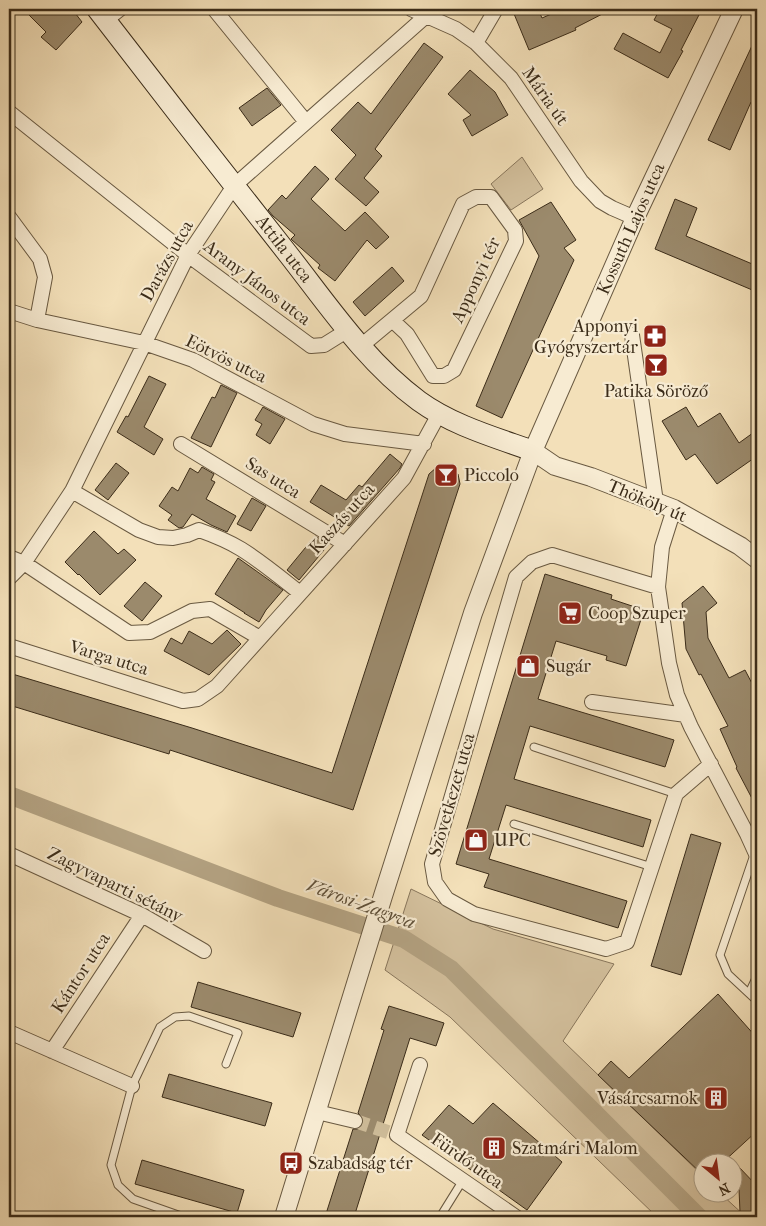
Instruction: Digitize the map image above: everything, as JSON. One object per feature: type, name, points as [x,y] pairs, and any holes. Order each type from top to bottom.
[{"type":"main road","name":"Attila utca","points":[[108,13],[234,186],[360,346],[386,374],[419,401],[439,414],[533,452]]},
{"type":"street","points":[[214,9],[306,122]]},
{"type":"street","name":"Mária út","points":[[411,9],[456,29],[476,42],[511,78],[580,181],[600,201],[635,218]]},
{"type":"street","points":[[476,42],[496,9]]},
{"type":"street","name":"Kossuth Lajos utca","points":[[533,452],[635,218],[734,9]]},
{"type":"street","name":"Darázs utca","points":[[9,578],[24,563],[72,491],[188,255],[234,186],[426,16]]},
{"type":"street","name":"Arany János utca","points":[[9,112],[188,255],[311,346],[324,345],[348,330]]},
{"type":"street","name":"Apponyi tér","points":[[360,346],[421,296],[463,204],[476,196],[491,197],[515,230],[516,241],[454,370],[444,376],[432,376],[406,334],[392,320]]},
{"type":"street","points":[[9,217],[40,259],[45,277],[38,320]]},
{"type":"street","name":"Eötvös utca","points":[[9,311],[38,320],[144,343],[193,360],[312,424],[345,434],[424,444]]},
{"type":"street","points":[[632,335],[656,502]]},
{"type":"street","name":"Kaszás utca","points":[[198,699],[217,686],[404,478],[439,414]]},
{"type":"street","name":"Sas utca","points":[[181,444],[344,544]]},
{"type":"street","name":"Thököly út","points":[[533,452],[555,466],[591,477],[674,509],[740,546],[757,559]]},
{"type":"street","name":"Szövetkezet utca","points":[[284,1217],[382,896],[473,613],[533,452]]},
{"type":"street","points":[[72,491],[139,530],[158,537],[173,538],[199,530],[216,536],[260,562],[300,593]]},
{"type":"street","points":[[674,509],[662,547],[658,587],[669,663],[677,695],[756,854]]},
{"type":"street","name":"Szövetkezet utca","points":[[658,587],[552,555],[532,562],[516,577],[432,864],[435,882],[447,899],[474,914],[606,949],[627,942],[676,794]]},
{"type":"street","name":"Varga utca","points":[[9,557],[24,563],[130,633],[150,632],[192,611],[210,609],[260,638]]},
{"type":"street","name":"Varga utca","points":[[9,646],[183,701],[198,699]]},
{"type":"street","points":[[592,702],[686,714]]},
{"type":"street","points":[[676,794],[711,764]]},
{"type":"street","name":"Zagyvaparti sétány","points":[[9,854],[142,915],[204,951]]},
{"type":"street","name":"Kántor utca","points":[[52,1051],[142,915]]},
{"type":"street","points":[[9,1032],[132,1086]]},
{"type":"street","name":"Fürdő utca","points":[[420,1065],[397,1135],[516,1217]]},
{"type":"street","points":[[317,1112],[355,1122]]},
{"type":"lane","points":[[534,747],[676,794]]},
{"type":"lane","points":[[514,824],[652,867]]},
{"type":"lane","points":[[756,854],[720,955],[728,974],[757,1000]]},
{"type":"lane","points":[[749,993],[757,976]]},
{"type":"lane","points":[[184,1217],[133,1199],[118,1185],[111,1165],[132,1086],[160,1027],[175,1017],[189,1016],[238,1033],[226,1064]]},
{"type":"lane","points":[[440,1217],[463,1180]]},
{"type":"shaded area","points":[[522,157],[543,189],[511,210],[491,184]]},
{"type":"shaded area","points":[[411,889],[493,929],[614,964],[563,1041],[694,1167],[694,1204],[732,1204],[746,1217],[657,1217],[450,1017],[385,970]]},
{"type":"building","points":[[23,9],[72,9],[82,22],[56,50],[41,37],[46,32]]},
{"type":"building","points":[[512,9],[538,9],[542,18],[563,9],[612,9],[575,28],[576,30],[529,50]]},
{"type":"building","points":[[660,9],[702,9],[681,50],[683,51],[668,78],[614,49],[623,33],[660,53],[672,29],[654,20]]},
{"type":"building","points":[[757,35],[757,105],[751,102],[730,150],[708,140]]},
{"type":"building","points":[[424,43],[443,57],[375,149],[382,156],[364,178],[379,192],[366,206],[335,179],[356,155],[331,130],[358,102],[371,114]]},
{"type":"building","points":[[470,70],[495,92],[508,115],[472,136],[463,120],[471,115],[448,94]]},
{"type":"building","points":[[267,88],[281,105],[252,126],[239,108]]},
{"type":"building","points":[[315,166],[329,179],[311,199],[345,231],[365,212],[389,237],[376,249],[367,240],[335,281],[318,268],[320,265],[291,239],[295,235],[268,210],[282,195],[286,199]]},
{"type":"building","points":[[675,199],[697,208],[686,236],[757,266],[757,292],[655,249]]},
{"type":"building","points":[[551,202],[576,240],[564,248],[574,260],[502,418],[476,406],[539,256],[519,220]]},
{"type":"building","points":[[392,267],[404,281],[365,316],[353,302]]},
{"type":"building","points":[[149,376],[166,384],[144,427],[163,439],[154,455],[117,432],[126,416],[128,417]]},
{"type":"building","points":[[221,385],[237,393],[211,447],[191,438],[212,397],[215,398]]},
{"type":"building","points":[[263,407],[285,419],[270,444],[256,435],[262,424],[255,420]]},
{"type":"building","points":[[686,407],[698,427],[720,413],[739,443],[757,430],[757,456],[717,484],[695,454],[686,460],[662,421]]},
{"type":"building","points":[[390,454],[402,464],[400,468],[349,526],[310,502],[321,485],[346,500],[359,485],[362,487]]},
{"type":"building","points":[[116,463],[129,473],[108,500],[95,490]]},
{"type":"building","points":[[202,467],[214,474],[211,480],[215,482],[206,499],[236,516],[227,532],[192,514],[183,527],[179,528],[168,520],[172,515],[159,506],[172,487],[178,491],[190,468],[198,473]]},
{"type":"building","points":[[437,467],[458,474],[460,484],[353,810],[170,750],[169,754],[9,705],[9,673],[192,728],[332,773],[429,474]]},
{"type":"building","points":[[252,498],[266,506],[251,531],[237,524]]},
{"type":"building","points":[[94,531],[118,554],[124,549],[136,560],[100,595],[65,562]]},
{"type":"building","points":[[315,536],[329,544],[299,580],[287,570]]},
{"type":"building","points":[[238,558],[283,590],[266,610],[259,622],[215,594]]},
{"type":"building","points":[[545,574],[612,595],[611,599],[644,610],[626,666],[606,660],[607,656],[556,641],[538,699],[674,740],[665,767],[530,726],[514,779],[651,820],[643,847],[506,805],[489,859],[627,901],[618,928],[484,887],[489,874],[456,864]]},
{"type":"building","points":[[145,582],[162,596],[142,621],[124,606]]},
{"type":"building","points":[[703,586],[717,603],[706,612],[708,638],[729,678],[745,670],[757,693],[757,808],[736,768],[720,729],[728,726],[686,649],[682,603]]},
{"type":"building","points":[[227,630],[241,644],[209,675],[164,651],[171,638],[182,644],[189,631],[212,644]]},
{"type":"building","points":[[691,834],[721,843],[681,975],[651,966]]},
{"type":"building","points":[[198,982],[301,1013],[293,1037],[191,1007]]},
{"type":"building","name":"Vásárcsarnok","points":[[718,994],[757,1038],[757,1131],[732,1154],[694,1154],[694,1166],[598,1075],[611,1061],[629,1078]]},
{"type":"building","points":[[389,1006],[444,1023],[436,1046],[410,1038],[354,1217],[325,1217],[353,1129],[362,1127],[363,1118],[358,1113],[384,1030],[381,1029]]},
{"type":"building","points":[[169,1074],[272,1103],[265,1126],[162,1097]]},
{"type":"building","name":"Szatmári Malom","points":[[493,1103],[562,1162],[527,1210],[422,1135],[449,1105],[473,1124]]},
{"type":"building","points":[[142,1160],[244,1190],[237,1213],[135,1184]]},
{"type":"building","points":[[744,1172],[757,1186],[757,1217],[746,1217],[740,1212],[740,1204],[744,1204]]},
{"type":"waterway","name":"Városi-Zagyva","points":[[9,795],[278,898],[404,939],[451,969],[699,1217]]},
{"type":"tunnel","points":[[355,1121],[397,1135]]},
{"type":"place","name":"Apponyi Gyógyszertár","points":[[655,336]]},
{"type":"place","name":"Patika Söröző","points":[[656,365]]},
{"type":"place","name":"Piccolo","points":[[446,475]]},
{"type":"place","name":"Coop Szuper","points":[[570,613]]},
{"type":"place","name":"Sugár","points":[[528,666]]},
{"type":"place","name":"UPC","points":[[476,840]]},
{"type":"place","name":"Vásárcsarnok","points":[[716,1098]]},
{"type":"place","name":"Szatmári Malom","points":[[494,1148]]},
{"type":"place","name":"Szabadság tér","points":[[291,1163]]}]
